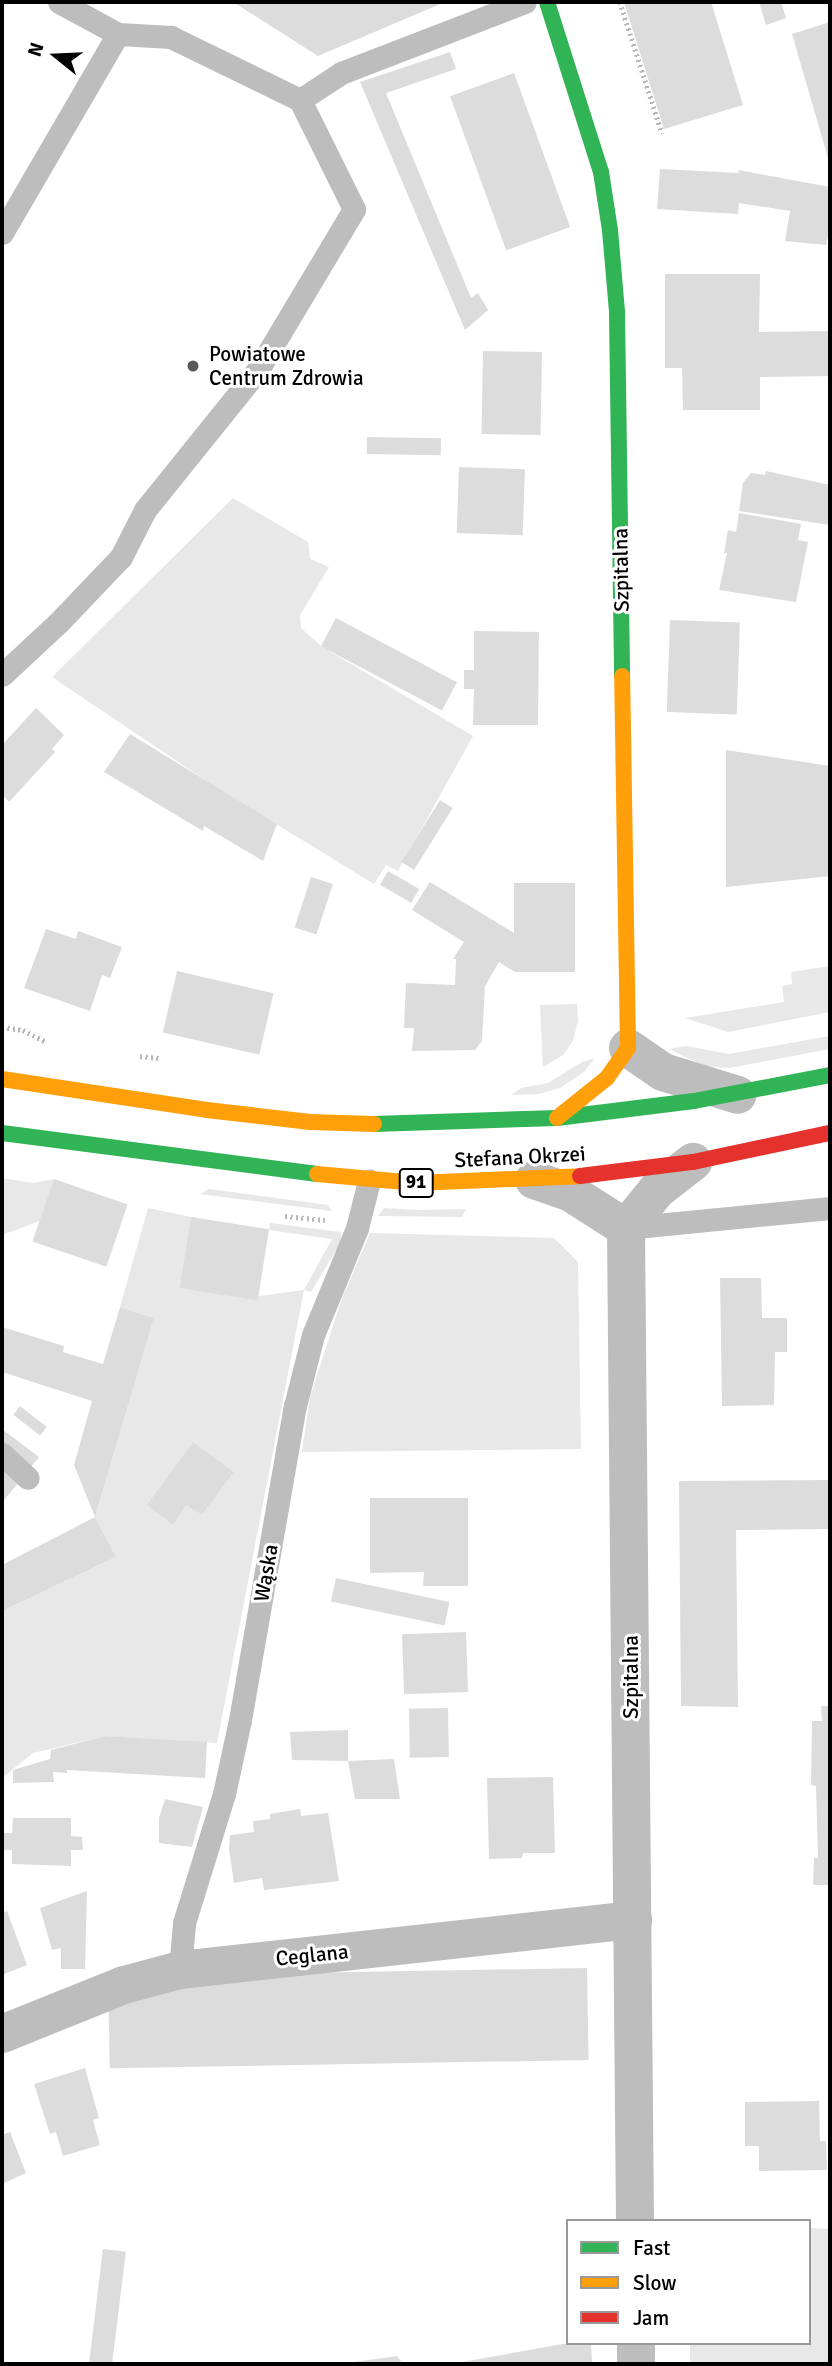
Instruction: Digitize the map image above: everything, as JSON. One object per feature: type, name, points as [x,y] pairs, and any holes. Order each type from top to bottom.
[{"type":"main road","name":"Szpitalna","points":[[547,2],[601,172],[610,230],[617,312],[628,1048]]},
{"type":"main road","points":[[557,1118],[607,1078],[628,1048]]},
{"type":"main road","name":"Stefana Okrzei","points":[[2,1079],[207,1110],[310,1122],[394,1124],[557,1118],[738,1095],[830,1075]]},
{"type":"main road","name":"Stefana Okrzei","points":[[2,1133],[254,1168],[369,1181],[416,1183],[534,1180],[694,1162],[830,1133]]},
{"type":"street","points":[[628,1048],[663,1072],[738,1095]]},
{"type":"street","points":[[534,1180],[571,1193],[626,1228],[657,1190],[694,1162]]},
{"type":"street","name":"Szpitalna","points":[[626,1228],[635,2219]]},
{"type":"street","name":"Ceglana","points":[[2,2034],[124,1985],[180,1970],[633,1920]]},
{"type":"street","points":[[636,2345],[636,2364]]},
{"type":"lane","points":[[2,675],[59,622],[121,557],[145,510],[259,368],[354,209],[300,100],[171,37],[118,34],[59,2]]},
{"type":"lane","points":[[300,100],[341,73],[525,2]]},
{"type":"lane","points":[[2,233],[118,34]]},
{"type":"lane","name":"Wąska","points":[[180,1970],[184,1923],[224,1794],[240,1720],[295,1406],[313,1335],[357,1228],[369,1181]]},
{"type":"lane","points":[[626,1228],[830,1208]]},
{"type":"lane","points":[[2,1454],[28,1478]]},
{"type":"path","points":[[620,2],[662,133]]},
{"type":"path","points":[[146,1055],[169,1060]]},
{"type":"shaded area","points":[[233,498],[308,542],[310,559],[329,567],[300,615],[301,628],[321,646],[473,736],[398,871],[386,865],[374,884],[217,788],[52,677]]},
{"type":"shaded area","points":[[830,966],[830,1012],[728,1032],[685,1018],[784,1002],[782,986],[792,984],[791,972]]},
{"type":"shaded area","points":[[577,1004],[578,1021],[573,1041],[563,1055],[543,1067],[540,1005]]},
{"type":"shaded area","points":[[830,1036],[830,1049],[729,1068],[705,1066],[669,1049],[686,1046],[729,1054]]},
{"type":"shaded area","points":[[595,1058],[584,1072],[560,1088],[539,1094],[511,1095],[521,1088],[548,1083],[582,1062]]},
{"type":"shaded area","points":[[2,1178],[33,1183],[54,1179],[40,1221],[2,1235]]},
{"type":"shaded area","points":[[209,1189],[328,1205],[332,1211],[200,1194]]},
{"type":"shaded area","points":[[148,1208],[191,1217],[182,1288],[259,1296],[304,1290],[217,1743],[105,1736],[33,1753],[2,1778],[2,1611],[116,1557],[95,1517],[154,1318],[120,1307]],"holes":[[[193,1443],[234,1472],[202,1515],[186,1505],[173,1525],[148,1505]]]},
{"type":"shaded area","points":[[384,1208],[466,1209],[462,1217],[378,1216]]},
{"type":"shaded area","points":[[270,1223],[341,1232],[341,1242],[311,1292],[304,1290],[332,1239],[269,1230]]},
{"type":"shaded area","points":[[370,1233],[554,1238],[578,1262],[581,1449],[302,1452],[310,1397],[341,1301]]},
{"type":"shaded area","points":[[811,2228],[830,2229],[830,2364],[690,2364],[690,2345],[811,2345]]},
{"type":"building","points":[[233,2],[445,2],[318,56]]},
{"type":"building","points":[[624,2],[711,2],[743,105],[664,129]]},
{"type":"building","points":[[759,2],[781,2],[786,18],[766,25]]},
{"type":"building","points":[[830,22],[830,165],[792,34]]},
{"type":"building","points":[[450,52],[456,69],[386,93],[471,298],[478,293],[488,310],[465,330],[360,82]]},
{"type":"building","points":[[514,73],[570,227],[506,250],[450,96]]},
{"type":"building","points":[[660,169],[739,173],[738,170],[830,187],[830,225],[826,245],[785,241],[790,211],[739,203],[738,214],[657,209]]},
{"type":"building","points":[[665,274],[760,274],[759,332],[830,331],[830,376],[760,377],[760,410],[683,410],[682,368],[665,368]]},
{"type":"building","points":[[483,351],[542,352],[541,435],[482,434]]},
{"type":"building","points":[[367,437],[441,438],[441,455],[367,454]]},
{"type":"building","points":[[459,467],[525,469],[523,535],[457,533]]},
{"type":"building","points":[[766,471],[830,485],[830,525],[739,511],[743,483],[751,473],[765,475]]},
{"type":"building","points":[[739,513],[801,524],[798,540],[808,542],[796,602],[719,590],[727,553],[724,553],[728,530],[736,532]]},
{"type":"building","points":[[336,618],[457,682],[442,711],[321,646]]},
{"type":"building","points":[[670,620],[740,622],[737,714],[667,712]]},
{"type":"building","points":[[474,631],[539,632],[538,725],[473,725],[474,689],[464,689],[464,670],[474,670]]},
{"type":"building","points":[[36,708],[64,735],[52,749],[55,752],[9,802],[2,794],[2,745]]},
{"type":"building","points":[[130,734],[277,824],[263,861],[204,826],[203,831],[104,772]]},
{"type":"building","points":[[726,750],[830,766],[830,876],[726,887]]},
{"type":"building","points":[[440,800],[453,808],[414,870],[401,862]]},
{"type":"building","points":[[388,871],[419,889],[411,903],[380,885]]},
{"type":"building","points":[[311,877],[333,884],[316,935],[295,927]]},
{"type":"building","points":[[430,882],[514,933],[514,883],[575,883],[575,972],[515,972],[499,962],[485,986],[482,1041],[475,1050],[412,1051],[414,1028],[404,1028],[406,983],[455,985],[456,959],[453,959],[464,942],[412,910]]},
{"type":"building","points":[[46,929],[76,939],[78,931],[122,947],[110,978],[102,975],[90,1011],[24,988]]},
{"type":"building","points":[[177,971],[273,993],[259,1055],[163,1032]]},
{"type":"building","points":[[54,1179],[128,1204],[106,1267],[33,1241]]},
{"type":"building","points":[[191,1217],[269,1229],[258,1300],[180,1288]]},
{"type":"building","points":[[720,1278],[761,1278],[762,1318],[787,1318],[787,1352],[775,1352],[774,1405],[722,1406]]},
{"type":"building","points":[[120,1307],[154,1318],[95,1517],[74,1465],[92,1401],[2,1372],[2,1327],[64,1346],[63,1352],[103,1364]]},
{"type":"building","points":[[20,1406],[47,1427],[40,1436],[13,1415]]},
{"type":"building","points":[[2,1429],[39,1457],[2,1503]]},
{"type":"building","points":[[193,1442],[234,1472],[202,1515],[186,1505],[173,1525],[147,1505]]},
{"type":"building","points":[[830,1480],[830,1529],[736,1530],[738,1707],[681,1706],[679,1481]]},
{"type":"building","points":[[370,1498],[468,1498],[468,1586],[423,1586],[424,1572],[370,1573]]},
{"type":"building","points":[[95,1517],[116,1557],[2,1611],[2,1565]]},
{"type":"building","points":[[336,1578],[449,1602],[444,1626],[331,1601]]},
{"type":"building","points":[[466,1632],[468,1692],[404,1694],[402,1634]]},
{"type":"building","points":[[821,1706],[830,1706],[830,1885],[813,1885],[814,1858],[818,1858],[816,1786],[811,1785],[812,1721],[822,1721]]},
{"type":"building","points":[[448,1708],[449,1757],[410,1758],[409,1709]]},
{"type":"building","points":[[348,1730],[348,1761],[292,1760],[290,1732]]},
{"type":"building","points":[[105,1736],[207,1742],[205,1778],[67,1770],[67,1773],[53,1772],[54,1782],[13,1783],[13,1770],[50,1759],[51,1750]]},
{"type":"building","points":[[394,1759],[400,1799],[355,1799],[348,1761]]},
{"type":"building","points":[[553,1777],[555,1853],[523,1853],[522,1858],[489,1859],[487,1778]]},
{"type":"building","points":[[165,1799],[203,1807],[192,1847],[159,1843],[159,1818]]},
{"type":"building","points":[[300,1809],[301,1816],[328,1813],[339,1881],[264,1890],[262,1878],[234,1883],[229,1850],[230,1835],[254,1832],[253,1821],[270,1819],[270,1814]]},
{"type":"building","points":[[13,1818],[71,1818],[71,1836],[82,1837],[83,1850],[71,1850],[71,1866],[12,1864],[12,1850],[2,1850],[2,1833],[12,1833]]},
{"type":"building","points":[[87,1891],[85,1969],[61,1969],[61,1948],[52,1950],[40,1908]]},
{"type":"building","points":[[7,1911],[27,1965],[2,1975],[2,1913]]},
{"type":"building","points":[[587,1968],[589,2060],[110,2068],[108,1976]]},
{"type":"building","points":[[85,2068],[99,2118],[93,2120],[100,2145],[63,2156],[56,2132],[50,2134],[34,2084]]},
{"type":"building","points":[[819,2101],[820,2141],[826,2141],[827,2170],[759,2171],[759,2146],[745,2146],[745,2102]]},
{"type":"building","points":[[10,2132],[26,2173],[2,2184],[2,2135]]},
{"type":"building","points":[[103,2249],[126,2252],[112,2364],[89,2364]]},
{"type":"building","points":[[566,2343],[591,2345],[592,2364],[451,2364]]},
{"type":"building","points":[[397,2356],[403,2364],[347,2364],[347,2363]]},
{"type":"traffic: fast","points":[[547,2],[601,172],[610,230],[617,312],[622,676]]},
{"type":"traffic: fast","points":[[374,1124],[557,1118],[694,1101],[830,1075]]},
{"type":"traffic: fast","points":[[2,1133],[317,1174]]},
{"type":"traffic: slow","points":[[557,1118],[607,1078],[628,1048],[622,676]]},
{"type":"traffic: slow","points":[[2,1079],[207,1110],[310,1122],[374,1124]]},
{"type":"traffic: slow","points":[[317,1174],[416,1183],[580,1176]]},
{"type":"traffic: jam","points":[[580,1176],[693,1162],[830,1133]]},
{"type":"place","name":"Powiatowe Centrum Zdrowia","points":[[193,366]]}]
